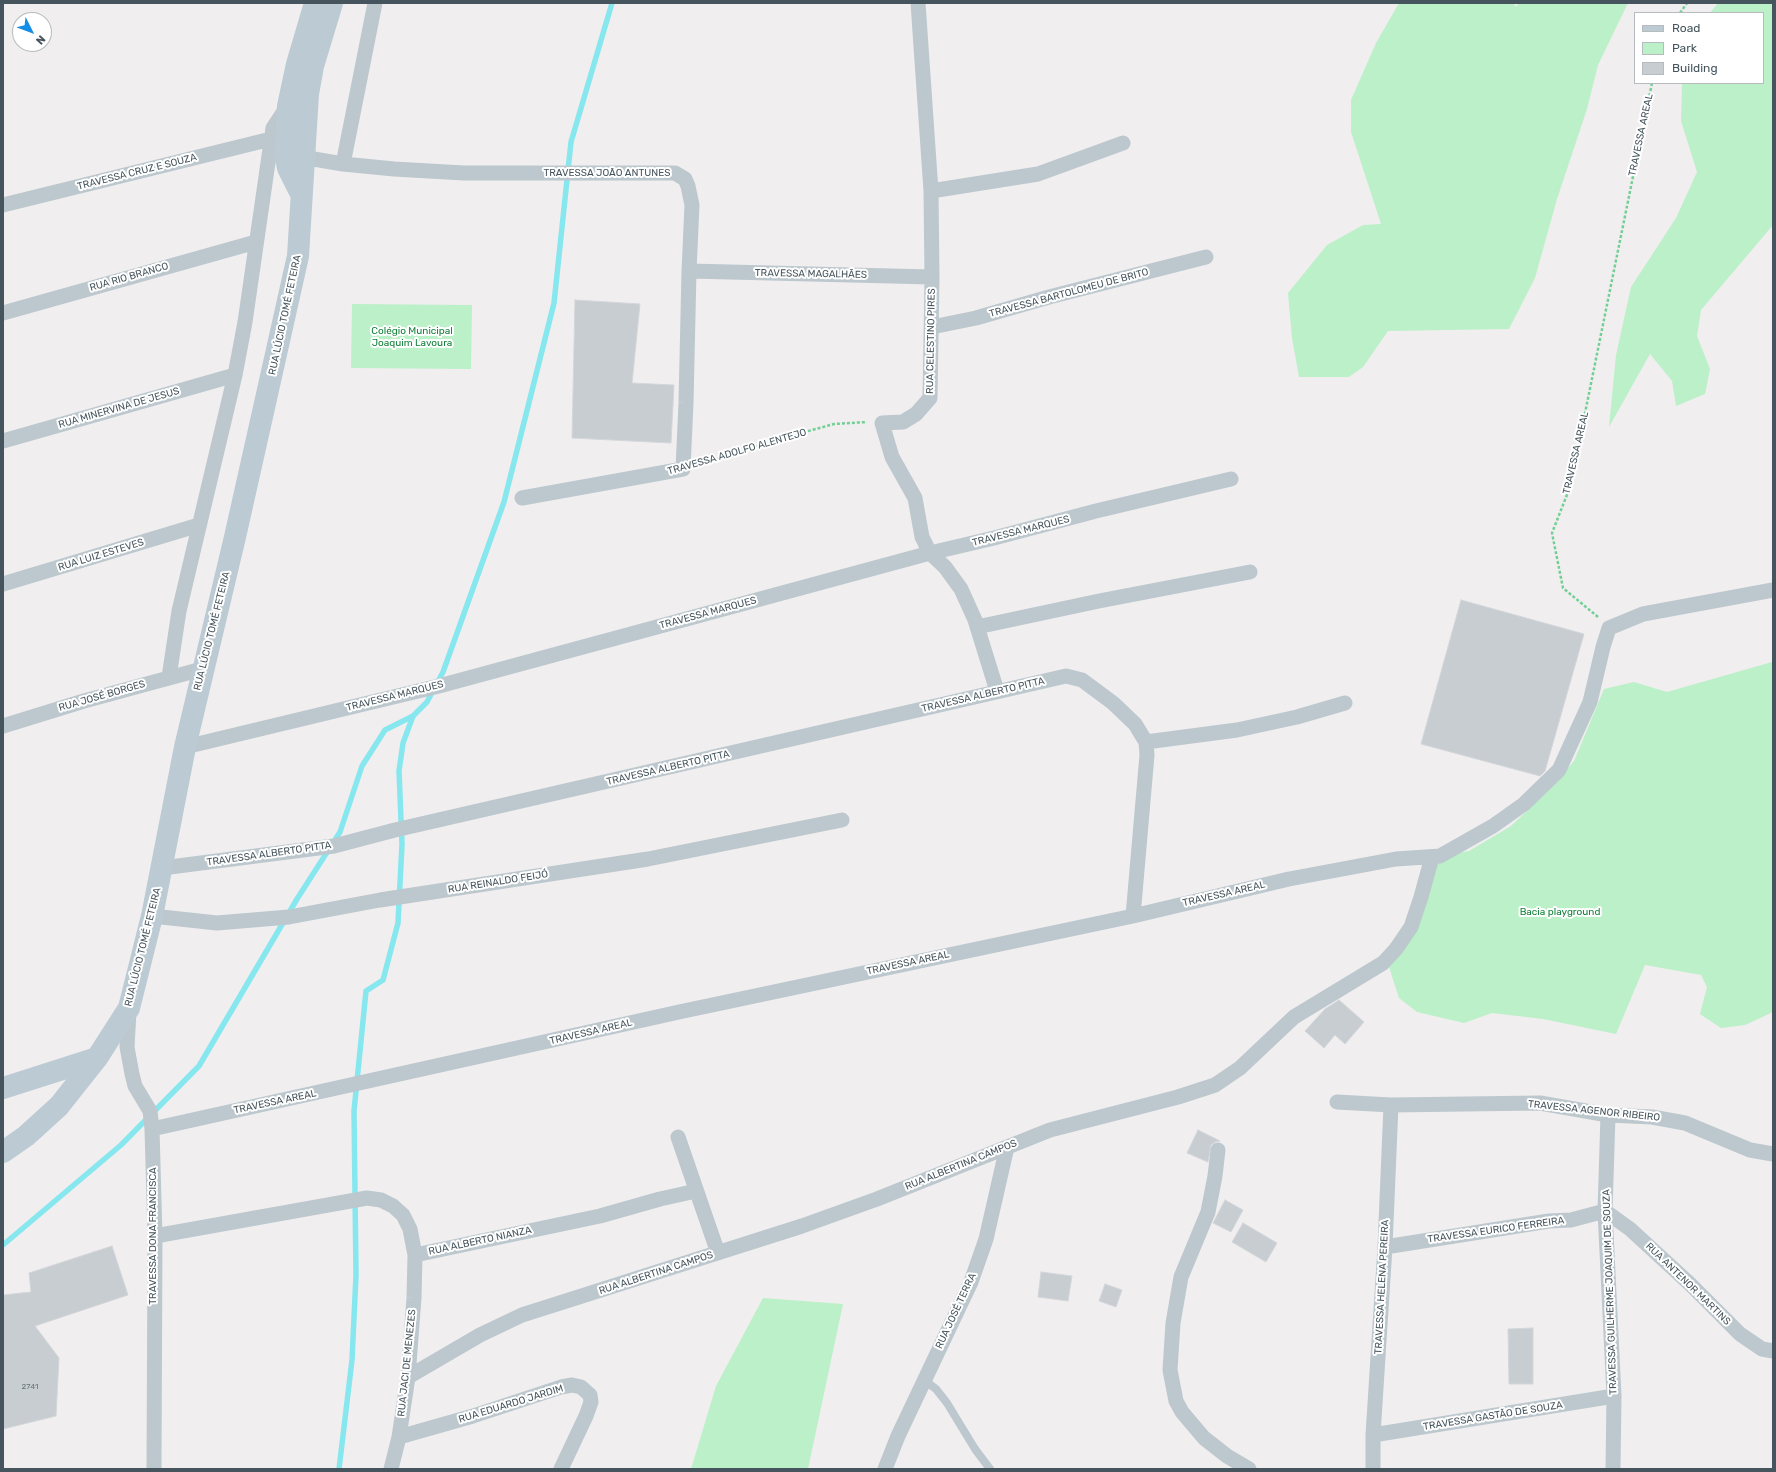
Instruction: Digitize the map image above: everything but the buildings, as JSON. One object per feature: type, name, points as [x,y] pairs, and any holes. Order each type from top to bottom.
[{"type":"main road","name":"RUA LÚCIO TOMÉ FETEIRA","points":[[3,1152],[26,1136],[59,1106],[97,1058],[129,1008],[152,916],[202,669],[235,537],[298,256],[301,194],[288,168],[288,106],[315,3]]},
{"type":"main road","name":"RUA LÚCIO TOMÉ FETEIRA","points":[[287,150],[308,94],[313,66],[332,3]]},
{"type":"main road","points":[[3,1088],[97,1058]]},
{"type":"street","points":[[343,164],[375,3]]},
{"type":"street","name":"RUA CELESTINO PIRES","points":[[882,423],[903,422],[916,414],[930,398],[932,327],[932,191],[918,3]]},
{"type":"street","points":[[288,106],[308,94]]},
{"type":"street","points":[[932,191],[1038,174],[1123,143]]},
{"type":"street","name":"TRAVESSA JOÃO ANTUNES","points":[[287,150],[343,164],[464,174],[674,173],[685,179],[692,205],[683,469]]},
{"type":"street","name":"TRAVESSA CRUZ E SOUZA","points":[[3,205],[287,150]]},
{"type":"street","name":"RUA LÚCIO TOMÉ FETEIRA","points":[[169,677],[180,611],[235,376],[245,322],[256,242],[287,150]]},
{"type":"street","name":"RUA RIO BRANCO","points":[[3,313],[256,242]]},
{"type":"street","name":"TRAVESSA BARTOLOMEU DE BRITO","points":[[932,327],[976,318],[1050,297],[1206,257]]},
{"type":"street","name":"TRAVESSA MAGALHÃES","points":[[689,271],[932,277]]},
{"type":"street","name":"RUA MINERVINA DE JESUS","points":[[3,442],[235,376]]},
{"type":"street","points":[[882,423],[892,457],[915,498],[922,537],[930,553],[945,567],[961,589],[977,627],[996,691]]},
{"type":"street","name":"TRAVESSA ADOLFO ALENTEJO","points":[[522,498],[683,469]]},
{"type":"street","name":"TRAVESSA MARQUES","points":[[185,748],[439,686],[930,553],[1231,479]]},
{"type":"street","name":"RUA LUIZ ESTEVES","points":[[3,584],[199,525]]},
{"type":"street","points":[[977,627],[1099,601],[1250,572]]},
{"type":"street","points":[[1609,628],[1643,614],[1773,590]]},
{"type":"street","name":"TRAVESSA AREAL","points":[[151,1122],[335,1089],[687,1010],[1133,916],[1289,879],[1396,859],[1440,856],[1493,826],[1524,804],[1559,770],[1590,702],[1602,647],[1609,628]]},
{"type":"street","name":"RUA JOSÉ BORGES","points":[[3,726],[169,677],[202,669]]},
{"type":"street","name":"TRAVESSA ALBERTO PITTA","points":[[162,868],[334,846],[395,830],[1066,676],[1082,680],[1113,703],[1135,724],[1146,742]]},
{"type":"street","points":[[1133,916],[1147,755],[1146,742],[1237,730],[1298,717],[1345,703]]},
{"type":"street","name":"RUA REINALDO FEIJÓ","points":[[152,916],[217,923],[289,917],[380,900],[648,859],[842,820]]},
{"type":"street","name":"RUA ALBERTINA CAMPOS","points":[[408,1377],[480,1335],[522,1315],[802,1226],[877,1199],[1050,1130],[1178,1098],[1215,1085],[1240,1068],[1294,1017],[1383,963],[1396,949],[1411,927],[1432,857]]},
{"type":"street","name":"TRAVESSA DONA FRANCISCA","points":[[129,1008],[127,1047],[132,1074],[135,1086],[151,1122],[155,1236],[154,1469]]},
{"type":"street","name":"TRAVESSA AGENOR RIBEIRO","points":[[1337,1102],[1391,1105],[1540,1103],[1608,1115],[1652,1117],[1685,1123],[1750,1150],[1773,1154]]},
{"type":"street","name":"TRAVESSA HELENA PEREIRA","points":[[1373,1469],[1373,1435],[1385,1247],[1391,1105]]},
{"type":"street","name":"TRAVESSA GUILHERME JOAQUIM DE SOUZA","points":[[1608,1115],[1605,1211],[1614,1396],[1613,1469]]},
{"type":"street","points":[[678,1137],[718,1253]]},
{"type":"street","name":"RUA JOSÉ TERRA","points":[[885,1469],[898,1436],[971,1282],[984,1246],[997,1197],[1007,1147]]},
{"type":"street","points":[[1218,1150],[1208,1212],[1181,1277],[1173,1323],[1170,1370],[1176,1401],[1182,1412],[1204,1438],[1227,1456],[1250,1469]]},
{"type":"street","name":"RUA ALBERTO NIANZA","points":[[155,1236],[367,1198],[381,1200],[393,1206],[403,1215],[410,1229],[415,1255],[600,1216],[660,1198],[696,1191]]},
{"type":"street","name":"TRAVESSA EURICO FERREIRA","points":[[1385,1247],[1549,1221],[1571,1220],[1605,1211]]},
{"type":"street","name":"RUA ANTENOR MARTINS","points":[[1605,1211],[1630,1229],[1690,1284],[1740,1334],[1762,1349],[1773,1351]]},
{"type":"street","name":"RUA JACI DE MENEZES","points":[[391,1469],[399,1437],[408,1377],[414,1298],[415,1255]]},
{"type":"street","name":"RUA EDUARDO JARDIM","points":[[399,1437],[474,1416],[561,1387],[572,1385],[581,1387],[590,1395],[591,1402],[561,1469]]},
{"type":"street","name":"TRAVESSA GASTÃO DE SOUZA","points":[[1373,1435],[1614,1396]]},
{"type":"lane","points":[[924,1380],[936,1389],[948,1403],[975,1449],[990,1469]]},
{"type":"path","points":[[1681,12],[1688,3]]},
{"type":"path","name":"TRAVESSA AREAL","points":[[1609,628],[1592,611],[1563,588],[1552,533],[1570,487],[1652,84]]},
{"type":"path","name":"TRAVESSA ADOLFO ALENTEJO","points":[[683,469],[834,424],[860,422],[882,423]]},
{"type":"green space","points":[[1399,3],[1512,3],[1517,7],[1518,3],[1628,3],[1598,65],[1587,109],[1557,199],[1535,278],[1509,329],[1388,331],[1363,367],[1349,377],[1299,377],[1292,338],[1288,293],[1327,245],[1363,225],[1381,224],[1351,132],[1351,100],[1376,43]]},
{"type":"green space","points":[[1718,3],[1773,3],[1773,225],[1701,310],[1697,336],[1710,369],[1705,394],[1676,406],[1672,381],[1650,354],[1609,427],[1616,355],[1631,287],[1676,218],[1697,172],[1681,121],[1682,84],[1764,84],[1764,12],[1711,12]]},
{"type":"green space","name":"Colégio Municipal Joaquim Lavoura","points":[[352,304],[472,305],[471,369],[351,368]]},
{"type":"green space","name":"Bacia playground","points":[[1772,662],[1773,1012],[1745,1025],[1721,1028],[1700,1014],[1707,987],[1701,975],[1645,965],[1616,1034],[1543,1019],[1492,1013],[1464,1023],[1417,1012],[1399,998],[1389,967],[1426,890],[1440,856],[1469,851],[1511,826],[1546,793],[1574,761],[1604,689],[1634,682],[1667,692]]},
{"type":"green space","points":[[763,1298],[843,1304],[808,1469],[691,1469],[716,1386]]},
{"type":"waterway","points":[[3,1245],[121,1145],[199,1066],[297,899],[340,832],[362,766],[385,730],[413,716],[427,702],[443,672],[504,502],[554,303],[571,142],[612,3]]},
{"type":"waterway","points":[[339,1469],[352,1360],[356,1275],[354,1111],[366,991],[383,980],[398,923],[402,844],[399,771],[403,743],[413,716]]}]
